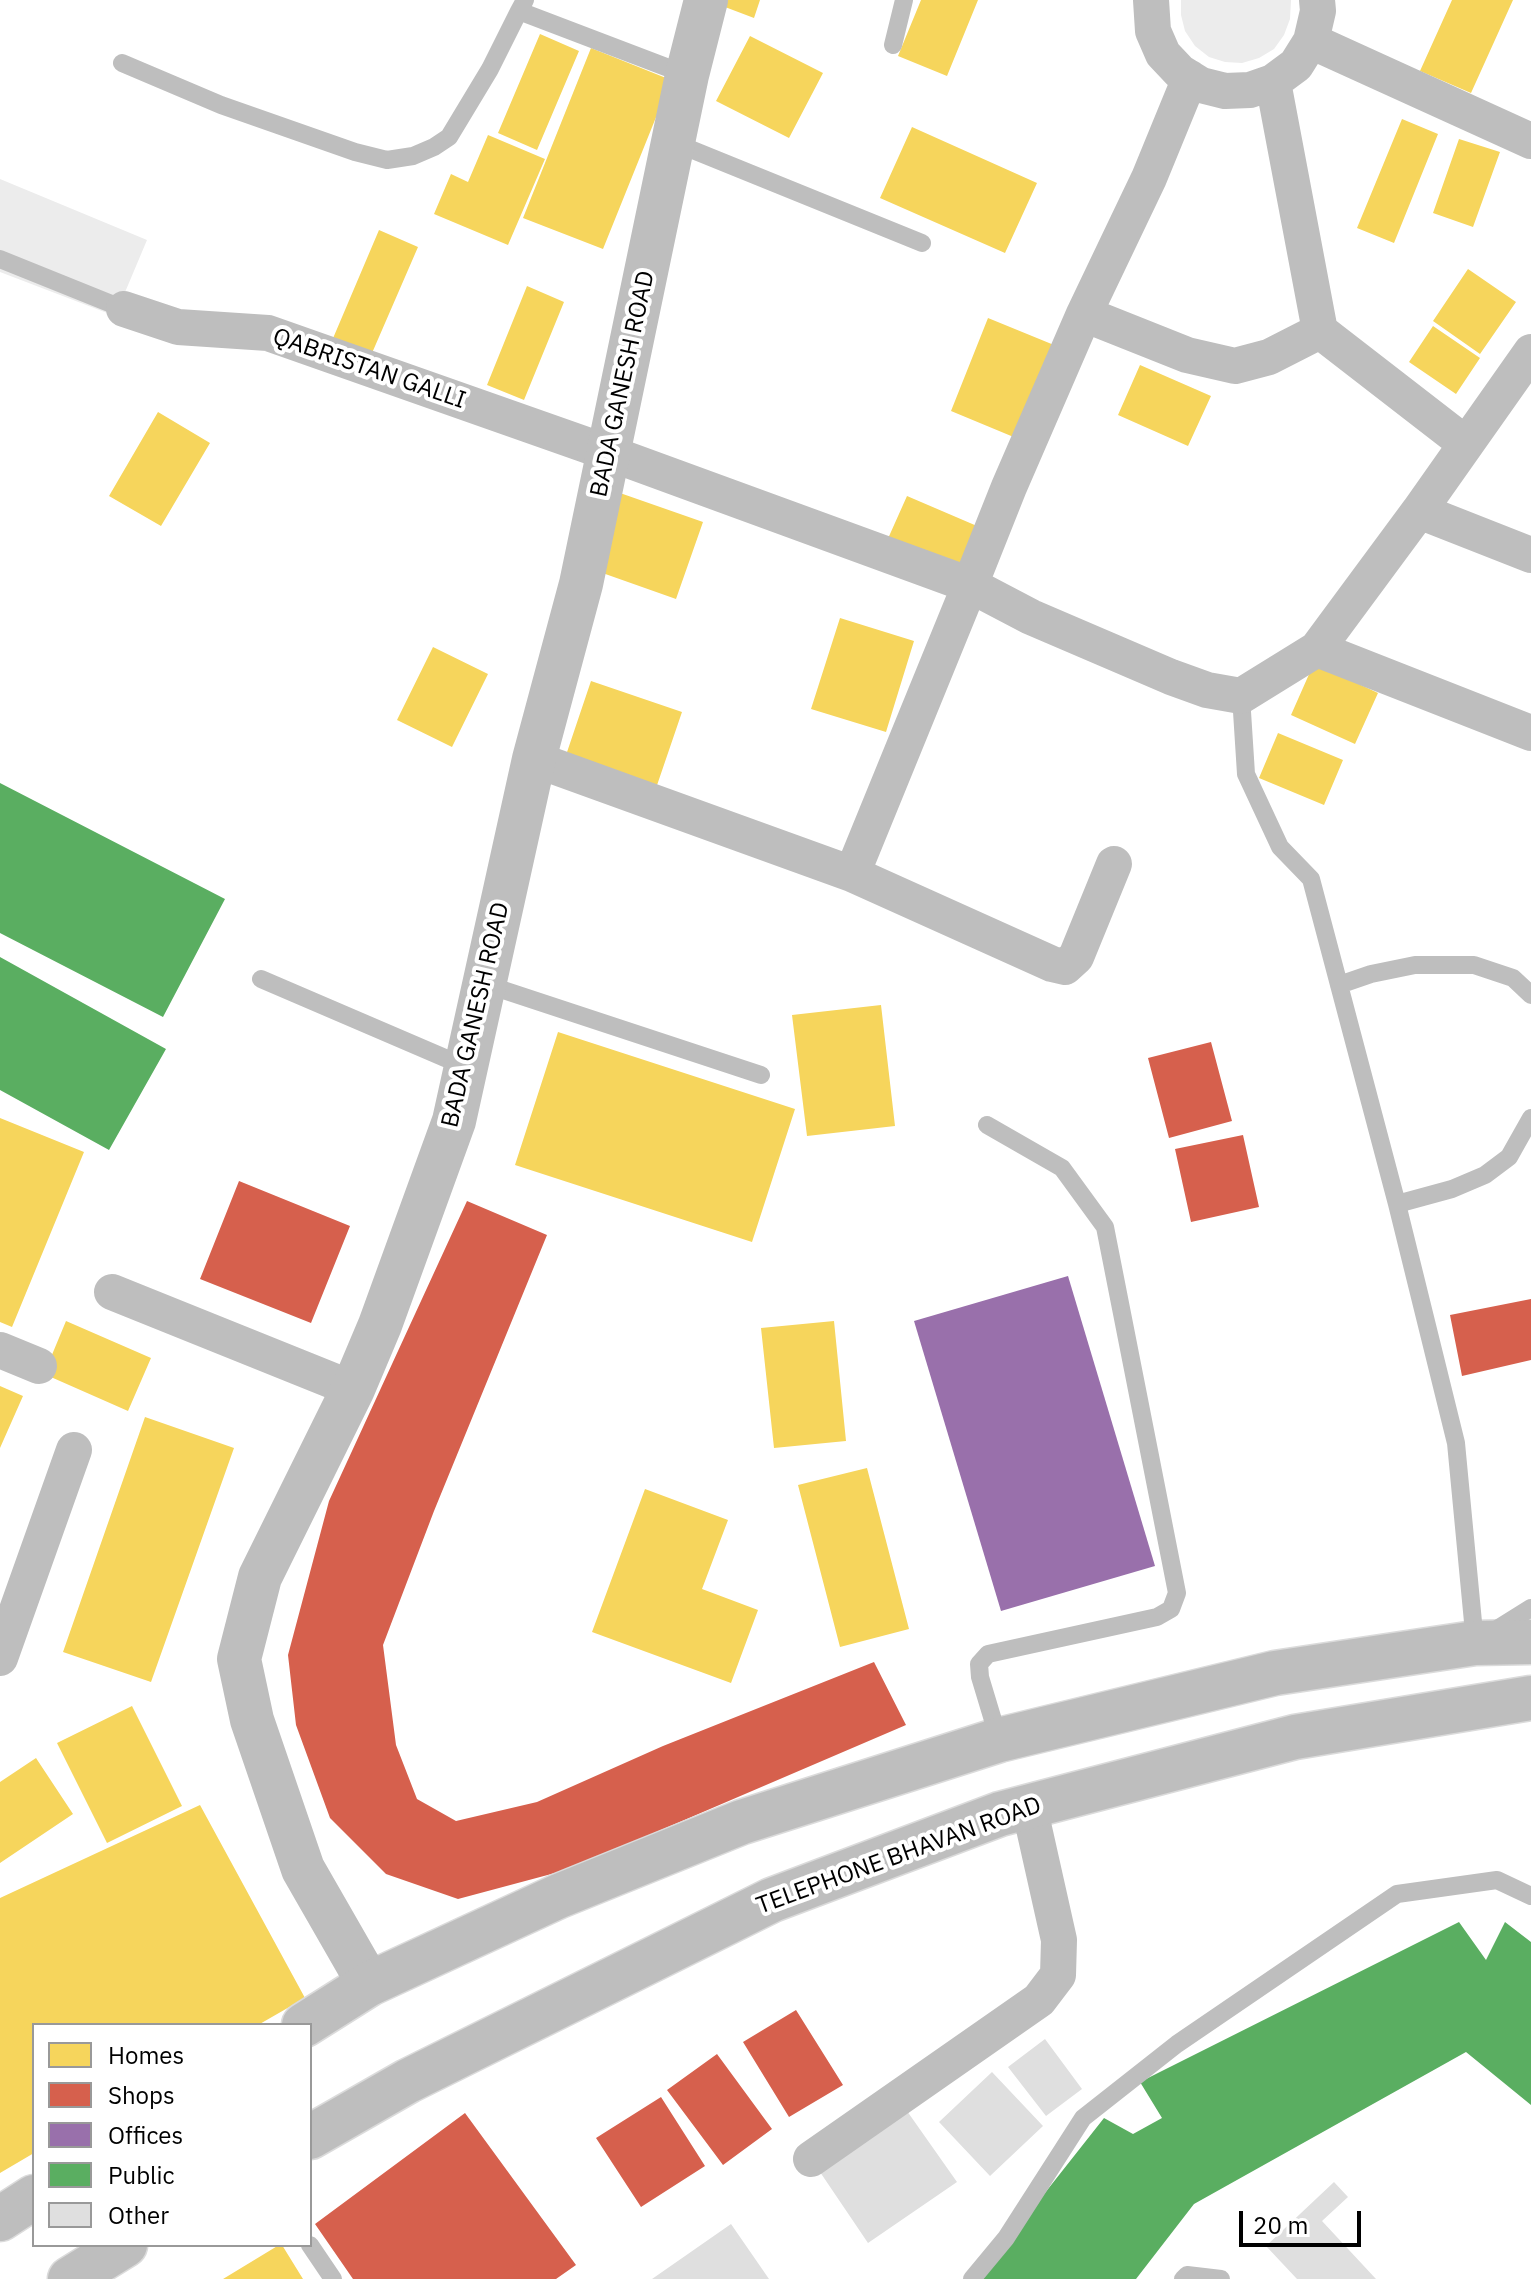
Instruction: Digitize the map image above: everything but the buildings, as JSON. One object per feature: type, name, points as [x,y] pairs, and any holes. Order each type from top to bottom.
[{"type":"main road","name":"BADA GANESH ROAD","points":[[369,1984],[303,1869],[252,1720],[239,1659],[260,1577],[353,1389],[380,1325],[454,1121],[534,759],[581,584],[687,75],[706,0]]},
{"type":"main road","points":[[307,2023],[369,1984],[559,1896],[742,1822],[999,1740],[1275,1673],[1475,1643],[1531,1642]]},
{"type":"main road","name":"TELEPHONE BHAVAN ROAD","points":[[312,2136],[408,2081],[772,1900],[1029,1806],[1295,1737],[1531,1698]]},
{"type":"main road","points":[[0,2219],[32,2198]]},
{"type":"main road","points":[[70,2279],[122,2247]]},
{"type":"street","points":[[1151,0],[1153,31],[1163,54],[1201,85],[1225,91],[1250,90],[1273,82],[1296,65],[1311,41],[1318,11],[1317,0]]},
{"type":"street","points":[[1311,41],[1531,141]]},
{"type":"street","points":[[852,874],[1009,487],[1084,314],[1149,178],[1190,78]]},
{"type":"street","points":[[1273,82],[1320,331],[1466,444]]},
{"type":"street","name":"QABRISTAN GALLI","points":[[124,309],[178,327],[268,333],[970,585],[1031,617],[1171,677],[1207,690],[1241,696]]},
{"type":"street","points":[[1084,314],[1187,355],[1235,366],[1269,357],[1320,331]]},
{"type":"street","points":[[1241,696],[1317,649],[1531,352]]},
{"type":"street","points":[[1419,511],[1531,555]]},
{"type":"street","points":[[1317,649],[1531,733]]},
{"type":"street","points":[[534,759],[852,874],[1052,964],[1065,967],[1076,957],[1114,864]]},
{"type":"street","points":[[112,1292],[353,1389]]},
{"type":"street","points":[[0,1350],[39,1366]]},
{"type":"street","points":[[0,1658],[74,1450]]},
{"type":"street","points":[[811,2159],[1039,2000],[1058,1975],[1059,1940],[1029,1806]]},
{"type":"lane","points":[[893,45],[904,0]]},
{"type":"lane","points":[[122,63],[221,105],[355,152],[387,160],[413,156],[449,137],[490,69],[522,6],[687,75]]},
{"type":"lane","points":[[673,142],[922,243]]},
{"type":"lane","points":[[0,259],[124,309]]},
{"type":"lane","points":[[1241,696],[1246,774],[1280,847],[1311,879],[1397,1204],[1456,1443],[1475,1643],[1531,1608]]},
{"type":"lane","points":[[1339,985],[1371,974],[1415,965],[1474,965],[1513,978],[1531,995]]},
{"type":"lane","points":[[261,979],[466,1067]]},
{"type":"lane","points":[[485,984],[761,1075]]},
{"type":"lane","points":[[1397,1204],[1452,1189],[1485,1175],[1509,1157],[1531,1118]]},
{"type":"lane","points":[[987,1125],[1062,1168],[1105,1227],[1177,1593],[1171,1609],[1157,1617],[988,1654],[979,1664],[980,1677],[999,1740]]},
{"type":"lane","points":[[972,2279],[1006,2238],[1083,2118],[1189,2036],[1397,1894],[1497,1880],[1531,1896]]},
{"type":"lane","points":[[311,2247],[333,2279]]},
{"type":"lane","points":[[1183,2279],[1187,2275],[1221,2279]]},
{"type":"shaded area","points":[[1181,0],[1291,0],[1290,19],[1274,49],[1242,63],[1225,62],[1209,57],[1195,46],[1185,31]]},
{"type":"shaded area","points":[[0,179],[147,240],[115,316],[0,272]]}]
